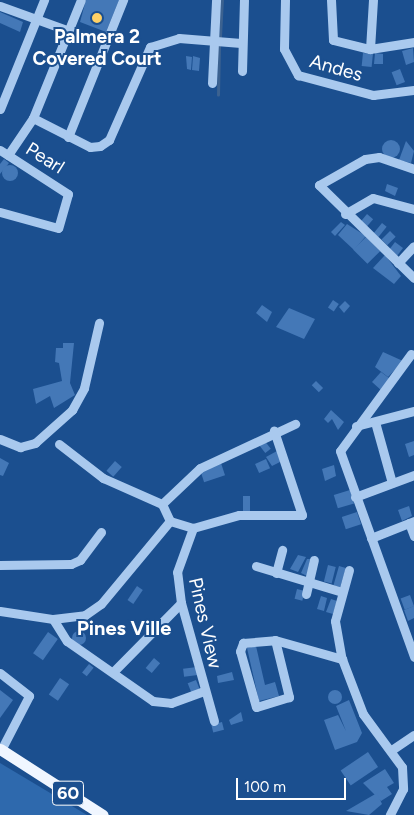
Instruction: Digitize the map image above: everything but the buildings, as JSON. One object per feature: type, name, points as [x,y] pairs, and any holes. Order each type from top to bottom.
[{"type":"main road","name":"60","points":[[0,750],[103,815]]},
{"type":"street","points":[[0,108],[44,0]]},
{"type":"street","points":[[4,153],[33,118],[81,0]]},
{"type":"street","points":[[68,137],[123,0]]},
{"type":"street","points":[[212,82],[216,0]]},
{"type":"street","points":[[242,71],[241,44],[244,0]]},
{"type":"street","name":"Andes","points":[[285,0],[284,49],[298,75],[373,95],[412,94]]},
{"type":"street","points":[[330,0],[333,40],[370,49],[414,42]]},
{"type":"street","points":[[370,49],[373,0]]},
{"type":"street","points":[[0,6],[69,31]]},
{"type":"street","points":[[33,118],[68,137],[95,147],[109,140],[143,58],[157,42],[179,38],[241,44]]},
{"type":"street","name":"Pearl","points":[[0,212],[58,228],[68,197],[66,191],[4,153]]},
{"type":"street","points":[[414,169],[379,157],[365,159],[319,185],[345,214],[414,278]]},
{"type":"street","points":[[345,214],[373,198],[414,209]]},
{"type":"street","points":[[398,263],[414,246]]},
{"type":"street","points":[[0,438],[20,447],[35,443],[72,410],[84,388],[99,323]]},
{"type":"street","points":[[411,354],[356,426],[340,451],[414,657]]},
{"type":"street","points":[[356,426],[413,414]]},
{"type":"street","points":[[375,422],[392,483]]},
{"type":"street","points":[[162,504],[200,468],[274,431],[295,424]]},
{"type":"street","points":[[60,444],[103,478],[162,504],[170,521],[193,528],[239,515],[300,516],[303,512],[274,431]]},
{"type":"street","points":[[355,497],[414,475]]},
{"type":"street","points":[[0,610],[53,619],[85,615],[101,604],[170,521]]},
{"type":"street","points":[[371,538],[411,522],[414,536]]},
{"type":"street","name":"Pines View","points":[[193,528],[177,572],[181,603],[204,691],[214,721]]},
{"type":"street","points":[[0,565],[70,564],[80,560],[101,532]]},
{"type":"street","points":[[276,573],[282,550]]},
{"type":"street","points":[[306,594],[314,560]]},
{"type":"street","points":[[256,566],[342,592]]},
{"type":"street","points":[[349,570],[335,617],[342,659],[367,722],[393,749],[402,767],[403,789],[390,815]]},
{"type":"street","points":[[113,672],[181,603]]},
{"type":"street","points":[[53,619],[67,641],[165,704],[204,691]]},
{"type":"street","points":[[275,640],[289,697],[256,708],[240,646],[275,640],[342,659]]},
{"type":"street","points":[[0,673],[29,696],[0,750]]},
{"type":"street","points":[[393,749],[414,736]]},
{"type":"shaded area","points":[[0,763],[87,815],[0,815]]},
{"type":"waterway","points":[[220,37],[222,0]]},
{"type":"waterway","points":[[218,95],[219,47]]},
{"type":"place","name":"Palmera 2 Covered Court","points":[[97,18]]},
{"type":"district","name":"Pines Ville","points":[[124,628]]}]
